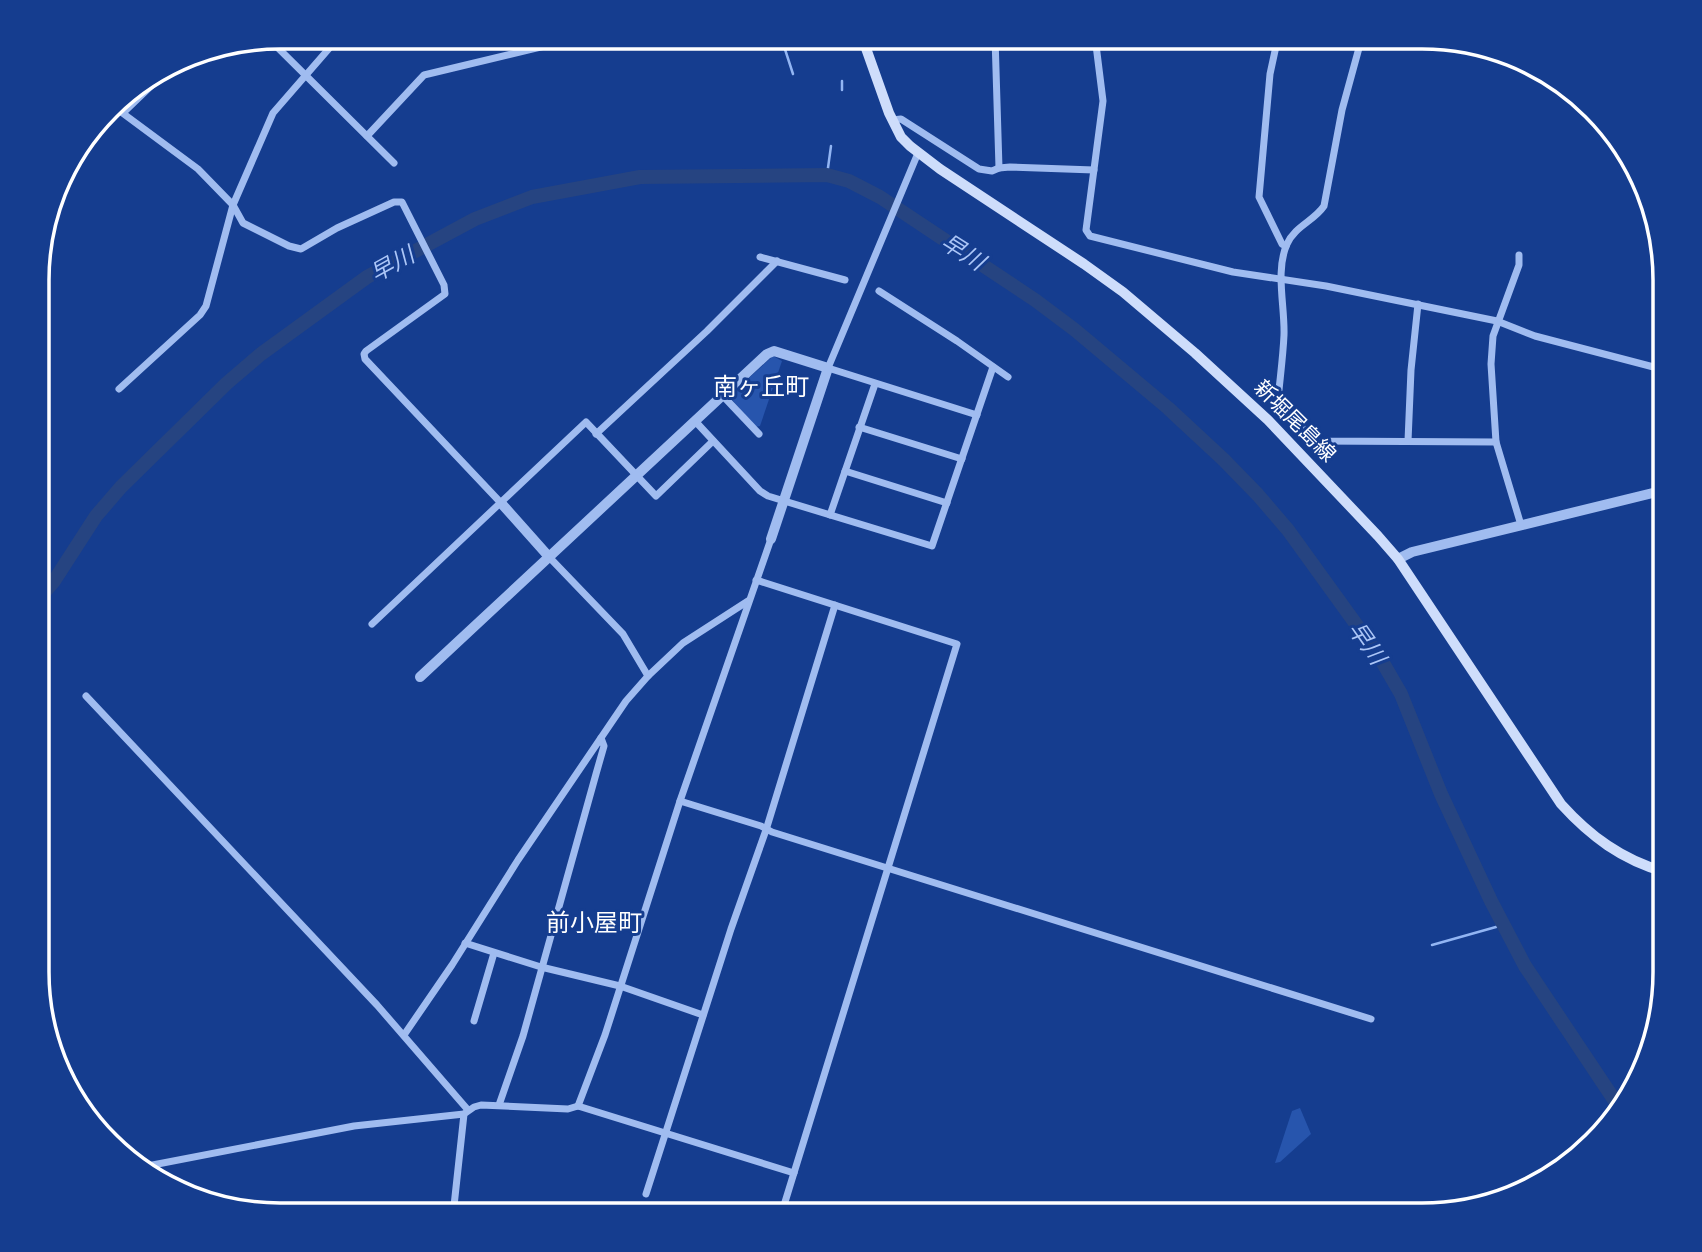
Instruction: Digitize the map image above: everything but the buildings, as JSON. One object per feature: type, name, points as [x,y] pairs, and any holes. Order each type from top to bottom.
[{"type":"main road","name":"新堀尾島線","points":[[866,49],[892,120],[901,137],[918,153],[1124,293],[1268,420],[1398,559],[1561,803],[1579,824],[1602,843],[1627,858],[1653,868]]},
{"type":"street","points":[[280,49],[394,163]]},
{"type":"street","points":[[119,389],[200,315],[206,306],[233,205],[274,113],[328,49]]},
{"type":"street","points":[[367,136],[424,75],[532,49]]},
{"type":"street","points":[[995,49],[999,167]]},
{"type":"street","points":[[1096,49],[1103,101],[1086,230],[1090,236],[1233,272],[1418,303],[1497,321],[1535,336],[1653,367]]},
{"type":"street","points":[[1275,49],[1270,74],[1259,197],[1282,244],[1286,246]]},
{"type":"street","points":[[1359,49],[1342,110],[1324,206],[1319,214],[1301,225],[1286,246],[1282,279],[1284,334],[1278,400],[1315,441],[1496,442]]},
{"type":"street","points":[[138,98],[124,112],[198,169],[233,205],[243,223],[289,246],[301,248],[394,202],[402,202],[444,285],[445,294],[366,351],[365,359],[623,634],[648,676]]},
{"type":"street","points":[[892,120],[901,119],[979,169],[992,171],[999,167],[1094,170]]},
{"type":"street","points":[[578,1106],[828,368],[918,153]]},
{"type":"street","points":[[1519,255],[1519,265],[1493,336],[1491,364],[1496,442],[1521,526]]},
{"type":"street","points":[[760,257],[845,279]]},
{"type":"street","points":[[596,434],[707,331],[777,261]]},
{"type":"street","points":[[880,291],[1008,377]]},
{"type":"street","points":[[1408,441],[1411,370],[1418,303]]},
{"type":"street","points":[[420,677],[771,351],[976,415]]},
{"type":"street","points":[[695,421],[760,491],[783,501],[932,546],[993,367]]},
{"type":"street","points":[[830,515],[875,384]]},
{"type":"street","points":[[723,396],[759,434]]},
{"type":"street","points":[[372,624],[586,422],[656,496],[713,441]]},
{"type":"street","points":[[859,427],[962,459]]},
{"type":"street","points":[[845,471],[947,503]]},
{"type":"street","points":[[1398,559],[1412,552],[1653,493]]},
{"type":"street","points":[[756,580],[957,644],[785,1203]]},
{"type":"street","points":[[404,1035],[626,701],[683,643],[748,601]]},
{"type":"street","points":[[646,1194],[766,830],[835,605]]},
{"type":"street","points":[[86,696],[404,1035],[466,1112],[455,1203]]},
{"type":"street","points":[[499,1105],[523,1036],[601,756],[604,742],[601,738]]},
{"type":"street","points":[[680,801],[1371,1019]]},
{"type":"street","points":[[465,943],[541,967],[620,986],[703,1016]]},
{"type":"street","points":[[474,1021],[494,953]]},
{"type":"street","points":[[153,1165],[354,1126],[466,1112],[481,1105],[568,1109],[578,1106],[794,1173]]},
{"type":"shaded area","points":[[773,356],[782,361],[760,426],[755,427],[729,396]]},
{"type":"shaded area","points":[[1300,1108],[1311,1134],[1280,1162],[1275,1163],[1292,1111]]},
{"type":"waterway","points":[[785,49],[793,74]]},
{"type":"waterway","points":[[842,81],[842,90]]},
{"type":"waterway","points":[[827,175],[831,146]]},
{"type":"waterway","name":"早川","points":[[49,587],[96,516],[121,487],[227,383],[261,354],[367,277],[475,219],[532,197],[640,177],[827,175],[849,181],[880,197],[1035,300],[1075,330],[1168,408],[1224,460],[1288,530],[1379,656],[1401,694],[1441,794],[1525,966],[1614,1100]]},
{"type":"waterway","points":[[1432,945],[1503,925]]},
{"type":"district","name":"南ヶ丘町","points":[[761,387]]},
{"type":"district","name":"前小屋町","points":[[594,923]]}]
